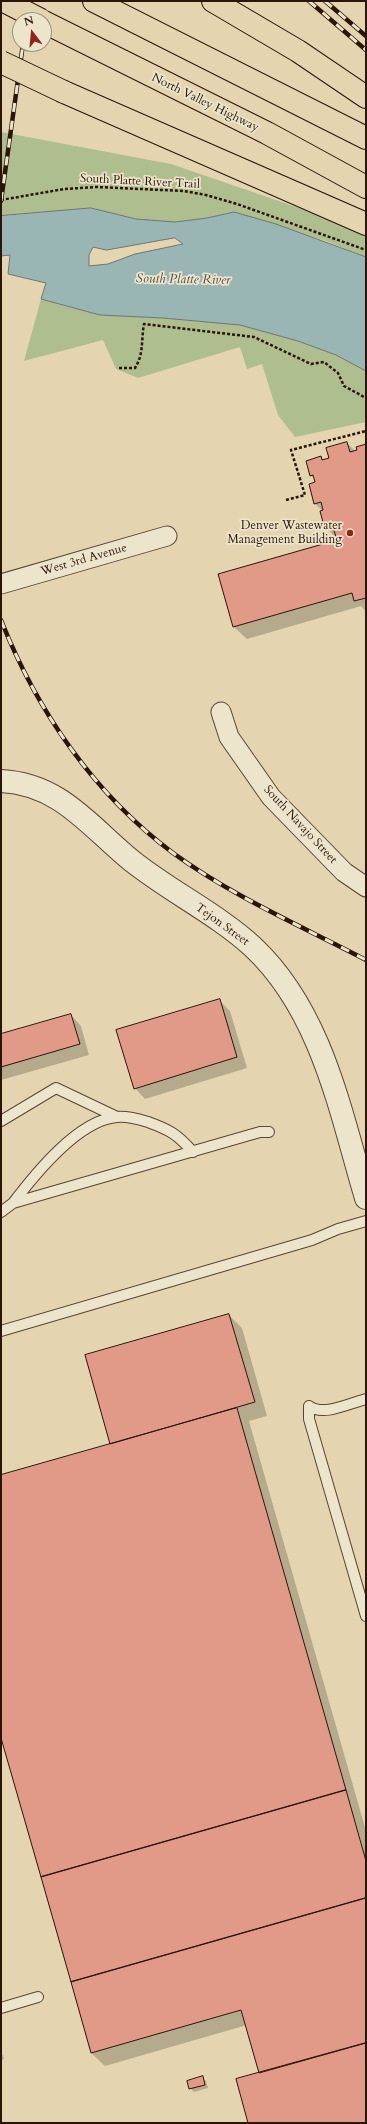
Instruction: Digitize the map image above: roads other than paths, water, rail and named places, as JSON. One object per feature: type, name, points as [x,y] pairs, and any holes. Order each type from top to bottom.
[{"type":"highway","points":[[4,1],[25,12]]},
{"type":"highway","points":[[94,1],[366,138]]},
{"type":"highway","points":[[213,1],[292,47],[366,97]]},
{"type":"highway","name":"North Valley Highway","points":[[52,26],[267,133],[366,187]]},
{"type":"highway","points":[[1,62],[64,92],[366,224]]},
{"type":"street","name":"West 3rd Avenue","points":[[1,584],[167,536]]},
{"type":"street","name":"South Navajo Street","points":[[221,712],[229,737],[271,797],[344,872],[366,887]]},
{"type":"street","name":"Tejon Street","points":[[1,781],[27,785],[58,798],[79,813],[132,861],[239,935],[268,963],[302,1013],[321,1050],[366,1198]]},
{"type":"lane","points":[[1,1121],[56,1088],[117,1117],[139,1119],[177,1134],[193,1152]]},
{"type":"lane","points":[[1,1212],[13,1203],[48,1158],[80,1133],[98,1123],[117,1117]]},
{"type":"lane","points":[[13,1203],[269,1132]]},
{"type":"lane","points":[[1,1331],[312,1240],[338,1229],[366,1221]]},
{"type":"lane","points":[[366,1399],[323,1411],[315,1411],[309,1406],[309,1419],[366,1616]]},
{"type":"lane","points":[[1,2008],[38,1997]]},
{"type":"water","name":"South Platte River","points":[[91,208],[136,219],[175,222],[207,218],[234,212],[276,224],[366,257],[366,371],[336,355],[298,341],[240,325],[163,318],[100,315],[41,299],[46,283],[8,274],[10,255],[1,256],[1,216]],"holes":[[[175,238],[183,244],[135,254],[108,264],[89,266],[89,255],[93,247],[106,250]]]},
{"type":"railway","points":[[27,12],[28,1]]},
{"type":"railway","points":[[309,1],[366,50]]},
{"type":"railway","points":[[325,1],[366,36]]},
{"type":"railway","points":[[1,201],[22,52]]},
{"type":"railway","points":[[1,620],[15,654],[50,718],[93,777],[144,830],[173,853],[219,883],[267,910],[366,960]]},
{"type":"place","name":"Denver Wastewater Management Building","points":[[350,533]]}]
